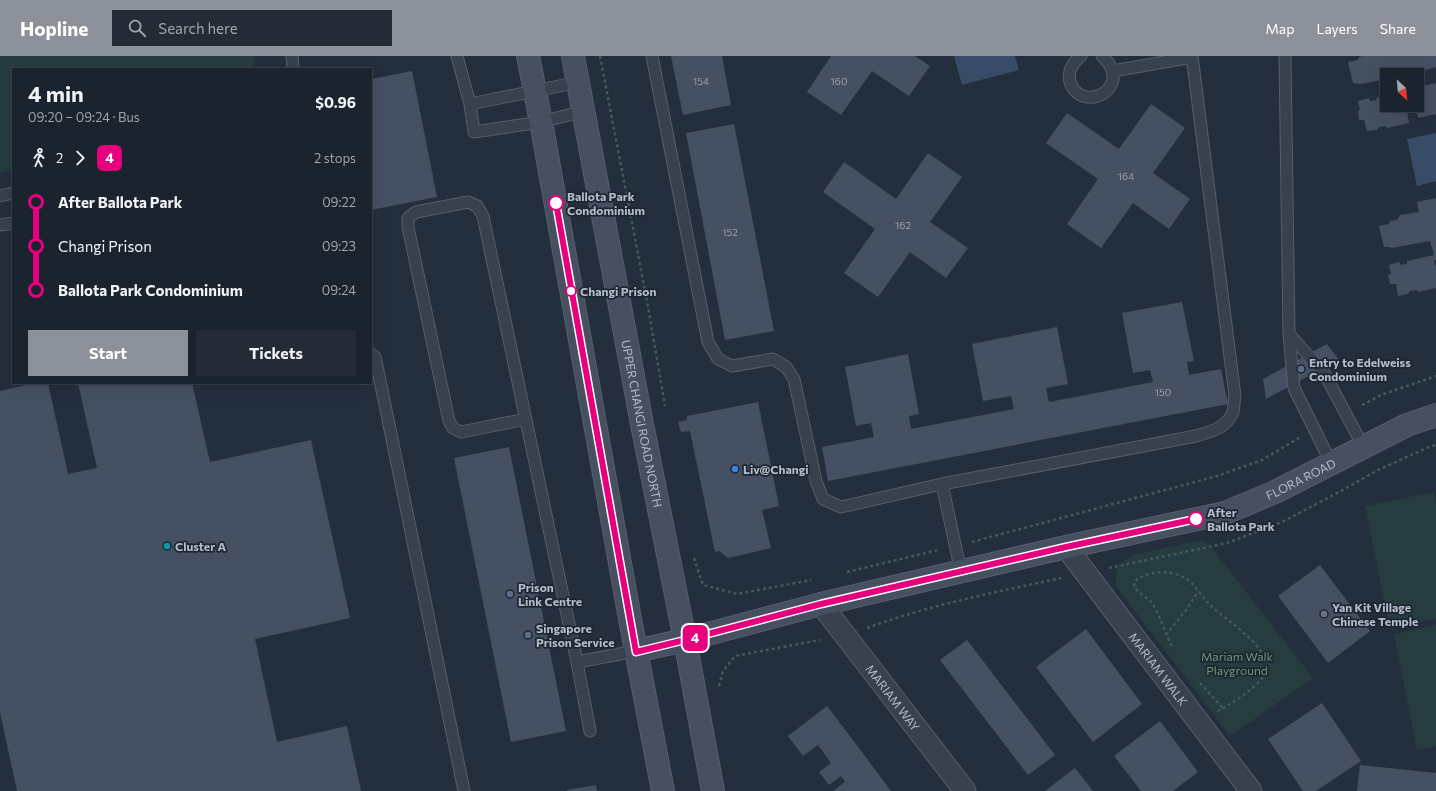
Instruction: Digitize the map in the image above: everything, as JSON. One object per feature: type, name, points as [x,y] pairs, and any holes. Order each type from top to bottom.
[{"type":"street","points":[[528,56],[636,652],[663,791]]},
{"type":"street","name":"UPPER CHANGI ROAD NORTH","points":[[573,56],[620,312],[685,640],[712,791]]},
{"type":"street","name":"FLORA ROAD","points":[[1066,547],[1225,513],[1275,492],[1407,425],[1436,415]]},
{"type":"street","points":[[636,652],[821,604],[1066,547]]},
{"type":"street","name":"MARIAM WALK","points":[[1066,547],[1251,791]]},
{"type":"street","name":"MARIAM WAY","points":[[821,604],[965,791]]},
{"type":"lane","points":[[292,56],[294,68]]},
{"type":"lane","points":[[457,56],[470,104],[475,131],[541,122],[584,111]]},
{"type":"lane","points":[[652,56],[708,342],[718,359],[732,366],[773,359],[786,367],[794,379],[816,481],[823,499],[841,507],[942,484],[1196,436],[1213,432],[1224,425],[1232,412],[1235,396],[1192,56],[1113,71]]},
{"type":"lane","points":[[1081,56],[1074,61],[1069,70],[1069,80],[1073,89],[1081,96],[1090,98],[1100,96],[1108,90],[1113,81],[1113,71],[1109,62],[1102,56]]},
{"type":"lane","points":[[1284,56],[1289,334],[1294,388],[1331,463]]},
{"type":"lane","points":[[470,104],[578,82]]},
{"type":"lane","points":[[0,196],[12,194]]},
{"type":"lane","points":[[526,419],[462,432],[453,428],[449,421],[408,227],[408,218],[416,212],[468,202],[477,206],[483,216],[526,419],[577,662],[590,731]]},
{"type":"lane","points":[[0,225],[12,223]]},
{"type":"lane","points":[[1289,334],[1324,374],[1363,446]]},
{"type":"lane","points":[[372,355],[376,361],[464,791]]},
{"type":"lane","points":[[942,484],[961,572]]},
{"type":"lane","points":[[577,662],[636,652]]},
{"type":"path","points":[[600,56],[647,301],[666,412]]},
{"type":"path","points":[[1345,414],[1381,395],[1436,376]]},
{"type":"path","points":[[839,574],[955,546],[1217,476],[1262,460],[1315,430]]},
{"type":"path","points":[[719,693],[719,686],[723,671],[735,656],[830,638],[964,599],[1228,543],[1282,522],[1378,470],[1436,445]]},
{"type":"path","points":[[692,551],[703,585],[737,594],[816,579]]},
{"type":"path","points":[[1173,647],[1166,635],[1154,605],[1138,593],[1134,586],[1135,581],[1142,576],[1152,573],[1172,573],[1189,581],[1210,605],[1255,643],[1265,659],[1267,666],[1263,678],[1256,685],[1223,708],[1198,681]]},
{"type":"path","points":[[1166,635],[1187,609],[1198,591]]},
{"type":"green space","points":[[0,56],[253,56],[254,68],[12,68],[12,170],[0,173]]},
{"type":"green space","points":[[1434,492],[1436,503],[1436,619],[1390,628],[1365,506]]},
{"type":"green space","name":"Mariam Walk Playground","points":[[1202,540],[1209,544],[1313,678],[1230,736],[1117,588],[1116,577],[1118,568],[1123,561],[1133,555]]},
{"type":"green space","points":[[1436,625],[1436,746],[1417,750],[1394,634]]},
{"type":"water","points":[[954,56],[1015,56],[1019,70],[962,85]]},
{"type":"water","points":[[1436,133],[1436,181],[1417,186],[1407,139]]},
{"type":"building","points":[[671,56],[722,56],[731,105],[683,115]]},
{"type":"building","points":[[831,56],[915,56],[930,66],[909,96],[872,71],[841,115],[807,92]]},
{"type":"building","points":[[1436,56],[1436,67],[1424,70],[1424,68],[1380,68],[1380,80],[1361,84],[1353,83],[1348,62],[1358,60],[1359,57]]},
{"type":"building","points":[[412,71],[437,197],[372,210],[372,79]]},
{"type":"building","points":[[1436,83],[1436,114],[1418,118],[1417,112],[1424,112],[1424,86]]},
{"type":"building","points":[[1380,97],[1380,112],[1407,112],[1409,123],[1387,128],[1386,126],[1379,127],[1377,130],[1367,131],[1364,120],[1359,120],[1358,111],[1360,110],[1358,101],[1369,98],[1370,101],[1377,100],[1376,98]]},
{"type":"building","points":[[1151,104],[1185,128],[1153,173],[1190,199],[1169,229],[1133,203],[1101,248],[1067,224],[1098,179],[1046,143],[1067,113],[1119,149]]},
{"type":"building","points":[[734,124],[774,331],[725,340],[686,133]]},
{"type":"building","points":[[928,153],[962,177],[930,222],[968,248],[946,278],[910,252],[878,297],[844,273],[875,229],[823,192],[844,162],[896,199]]},
{"type":"building","points":[[1436,198],[1436,260],[1434,260],[1436,267],[1436,288],[1418,292],[1417,290],[1410,291],[1408,294],[1398,296],[1396,284],[1390,284],[1388,275],[1391,274],[1389,265],[1399,262],[1401,265],[1407,264],[1407,261],[1434,255],[1430,241],[1392,248],[1384,247],[1379,226],[1389,224],[1390,221],[1397,220],[1400,215],[1419,212],[1417,202]]},
{"type":"building","points":[[1182,302],[1194,361],[1187,362],[1189,375],[1221,369],[1228,404],[828,481],[822,447],[874,437],[871,423],[856,426],[845,367],[908,354],[919,414],[909,416],[911,429],[1014,409],[1011,396],[983,401],[972,344],[1057,327],[1068,384],[1046,388],[1049,402],[1153,382],[1150,370],[1133,373],[1122,313]]},
{"type":"building","name":"Entry to Edelweiss Condominium","points":[[1327,344],[1339,360],[1266,399],[1263,379]]},
{"type":"building","name":"Cluster A","points":[[32,384],[48,384],[68,474],[97,468],[78,384],[192,384],[210,462],[311,440],[350,618],[255,639],[277,742],[347,726],[361,791],[17,791],[0,712],[0,391]]},
{"type":"building","name":"Liv@Changi","points":[[758,402],[779,506],[762,510],[771,548],[728,558],[720,551],[715,552],[690,431],[681,432],[678,422],[687,420],[687,416]]},
{"type":"building","name":"Prison Link Centre","points":[[509,447],[566,731],[511,742],[454,458]]},
{"type":"building","name":"Yan Kit Village Chinese Temple","points":[[1320,565],[1370,631],[1328,663],[1278,596]]},
{"type":"building","points":[[1086,629],[1142,704],[1093,742],[1036,667]]},
{"type":"building","points":[[967,640],[1055,755],[1028,775],[940,660]]},
{"type":"building","points":[[1322,703],[1361,761],[1316,791],[1303,791],[1268,739]]},
{"type":"building","points":[[827,706],[891,791],[833,791],[845,782],[841,776],[829,785],[819,772],[831,763],[818,745],[803,756],[788,736]]},
{"type":"building","points":[[1160,721],[1198,772],[1173,791],[1141,791],[1114,756]]},
{"type":"building","points":[[1360,765],[1436,773],[1436,791],[1357,791]]},
{"type":"building","points":[[1075,768],[1093,791],[1045,791]]},
{"type":"building","points":[[596,785],[597,791],[567,791],[567,790]]},
{"type":"bus line","name":"4","points":[[556,203],[636,652],[821,604],[1066,547],[1196,519]]},
{"type":"place","name":"Ballota Park Condominium","points":[[556,203]]},
{"type":"place","name":"Changi Prison","points":[[571,291]]},
{"type":"place","name":"Entry to Edelweiss Condominium","points":[[1301,369]]},
{"type":"place","name":"Liv@Changi","points":[[735,469]]},
{"type":"place","name":"After Ballota Park","points":[[1196,519]]},
{"type":"place","name":"Cluster A","points":[[167,546]]},
{"type":"place","name":"Prison Link Centre","points":[[510,594]]},
{"type":"place","name":"Yan Kit Village Chinese Temple","points":[[1324,614]]},
{"type":"place","name":"Singapore Prison Service","points":[[528,635]]}]
